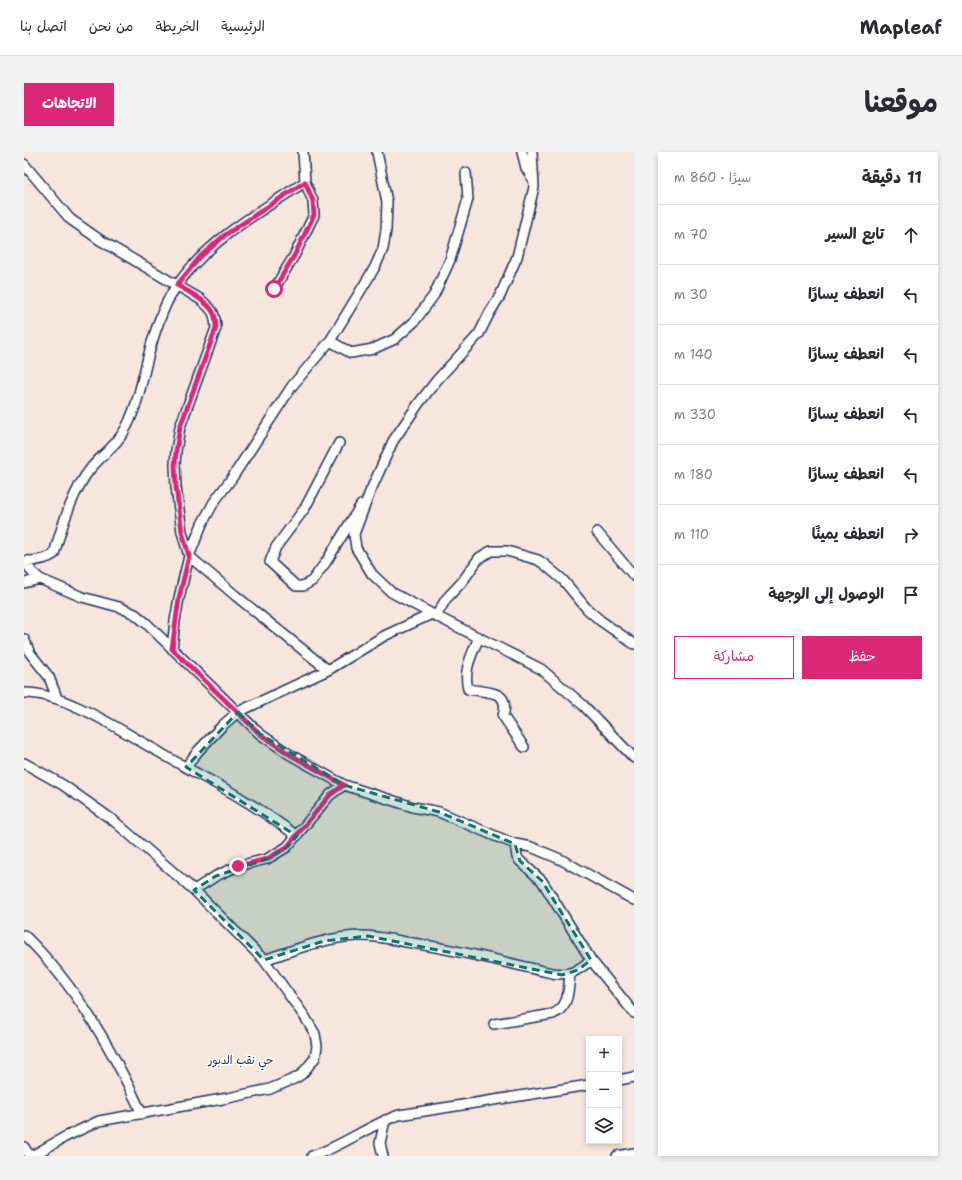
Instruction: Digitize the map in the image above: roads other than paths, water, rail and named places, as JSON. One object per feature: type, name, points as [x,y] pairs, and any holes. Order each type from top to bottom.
[{"type":"street","points":[[274,289],[294,256],[314,215],[313,201],[305,182],[303,152]]},
{"type":"street","points":[[172,649],[179,598],[189,556],[202,524],[214,502],[232,478],[292,386],[330,341],[375,267],[383,249],[386,230],[387,202],[377,152]]},
{"type":"street","points":[[522,152],[526,168],[533,180]]},
{"type":"street","points":[[532,152],[534,187],[517,257],[500,296],[479,334],[437,380],[393,441],[370,492],[354,534],[356,548],[372,574],[391,592],[510,654],[529,662],[552,678],[583,705],[634,758]]},
{"type":"street","points":[[24,164],[70,219],[100,240],[200,299],[213,310],[216,328],[180,427],[176,451],[176,487],[182,532],[189,556],[328,670]]},
{"type":"street","points":[[330,341],[351,353],[373,349],[395,339],[414,322],[434,295],[450,260],[468,199],[466,173]]},
{"type":"street","points":[[25,559],[36,561],[50,557],[54,554],[64,521],[84,480],[91,468],[122,435],[127,426],[133,413],[154,336],[165,308],[177,285],[200,257],[225,235],[305,182]]},
{"type":"street","points":[[339,443],[305,508],[276,547],[270,562],[296,586],[303,586],[312,581],[326,562],[350,521],[370,492]]},
{"type":"street","points":[[597,532],[634,576]]},
{"type":"street","points":[[186,767],[198,750],[238,712],[328,670],[384,636],[434,615],[464,579],[479,558],[491,551],[507,551],[538,560],[563,580],[587,609],[601,621],[634,644]]},
{"type":"street","points":[[25,559],[32,572],[40,579],[82,597],[119,607],[135,614],[146,622],[260,734],[289,754],[344,785],[413,807],[439,812],[515,844],[531,847],[560,859],[634,900]]},
{"type":"street","points":[[24,583],[40,579]]},
{"type":"street","points":[[479,637],[467,671],[466,679],[468,689],[494,693],[503,700],[505,704],[503,716],[524,747]]},
{"type":"street","points":[[24,639],[30,653],[49,677],[57,698]]},
{"type":"street","points":[[24,693],[57,698],[85,711],[240,797],[297,836]]},
{"type":"street","points":[[24,763],[63,785],[114,820],[194,890],[264,960],[305,1017],[315,1034],[317,1051],[315,1058],[309,1066],[296,1078],[270,1088],[228,1098],[99,1121],[65,1137],[31,1156],[24,1147]]},
{"type":"street","points":[[194,890],[216,876],[238,866],[267,859],[287,847],[330,795],[344,785]]},
{"type":"street","points":[[515,844],[517,857],[542,881],[592,960],[634,1013]]},
{"type":"street","points":[[24,935],[60,976],[104,1039],[125,1077],[142,1114]]},
{"type":"street","points":[[264,960],[324,941],[356,936],[368,936],[422,944],[562,975],[570,974],[592,960]]},
{"type":"street","points":[[494,1024],[559,1012],[562,1010],[566,1001],[570,974]]},
{"type":"street","points":[[622,1079],[634,1077]]},
{"type":"street","points":[[312,1156],[340,1144],[385,1120],[399,1115],[586,1085]]},
{"type":"street","points":[[383,1156],[380,1143],[385,1120]]},
{"type":"street","points":[[617,1156],[634,1153]]},
{"type":"district","name":"حي نقب الدبور","points":[[241,1060]]}]
